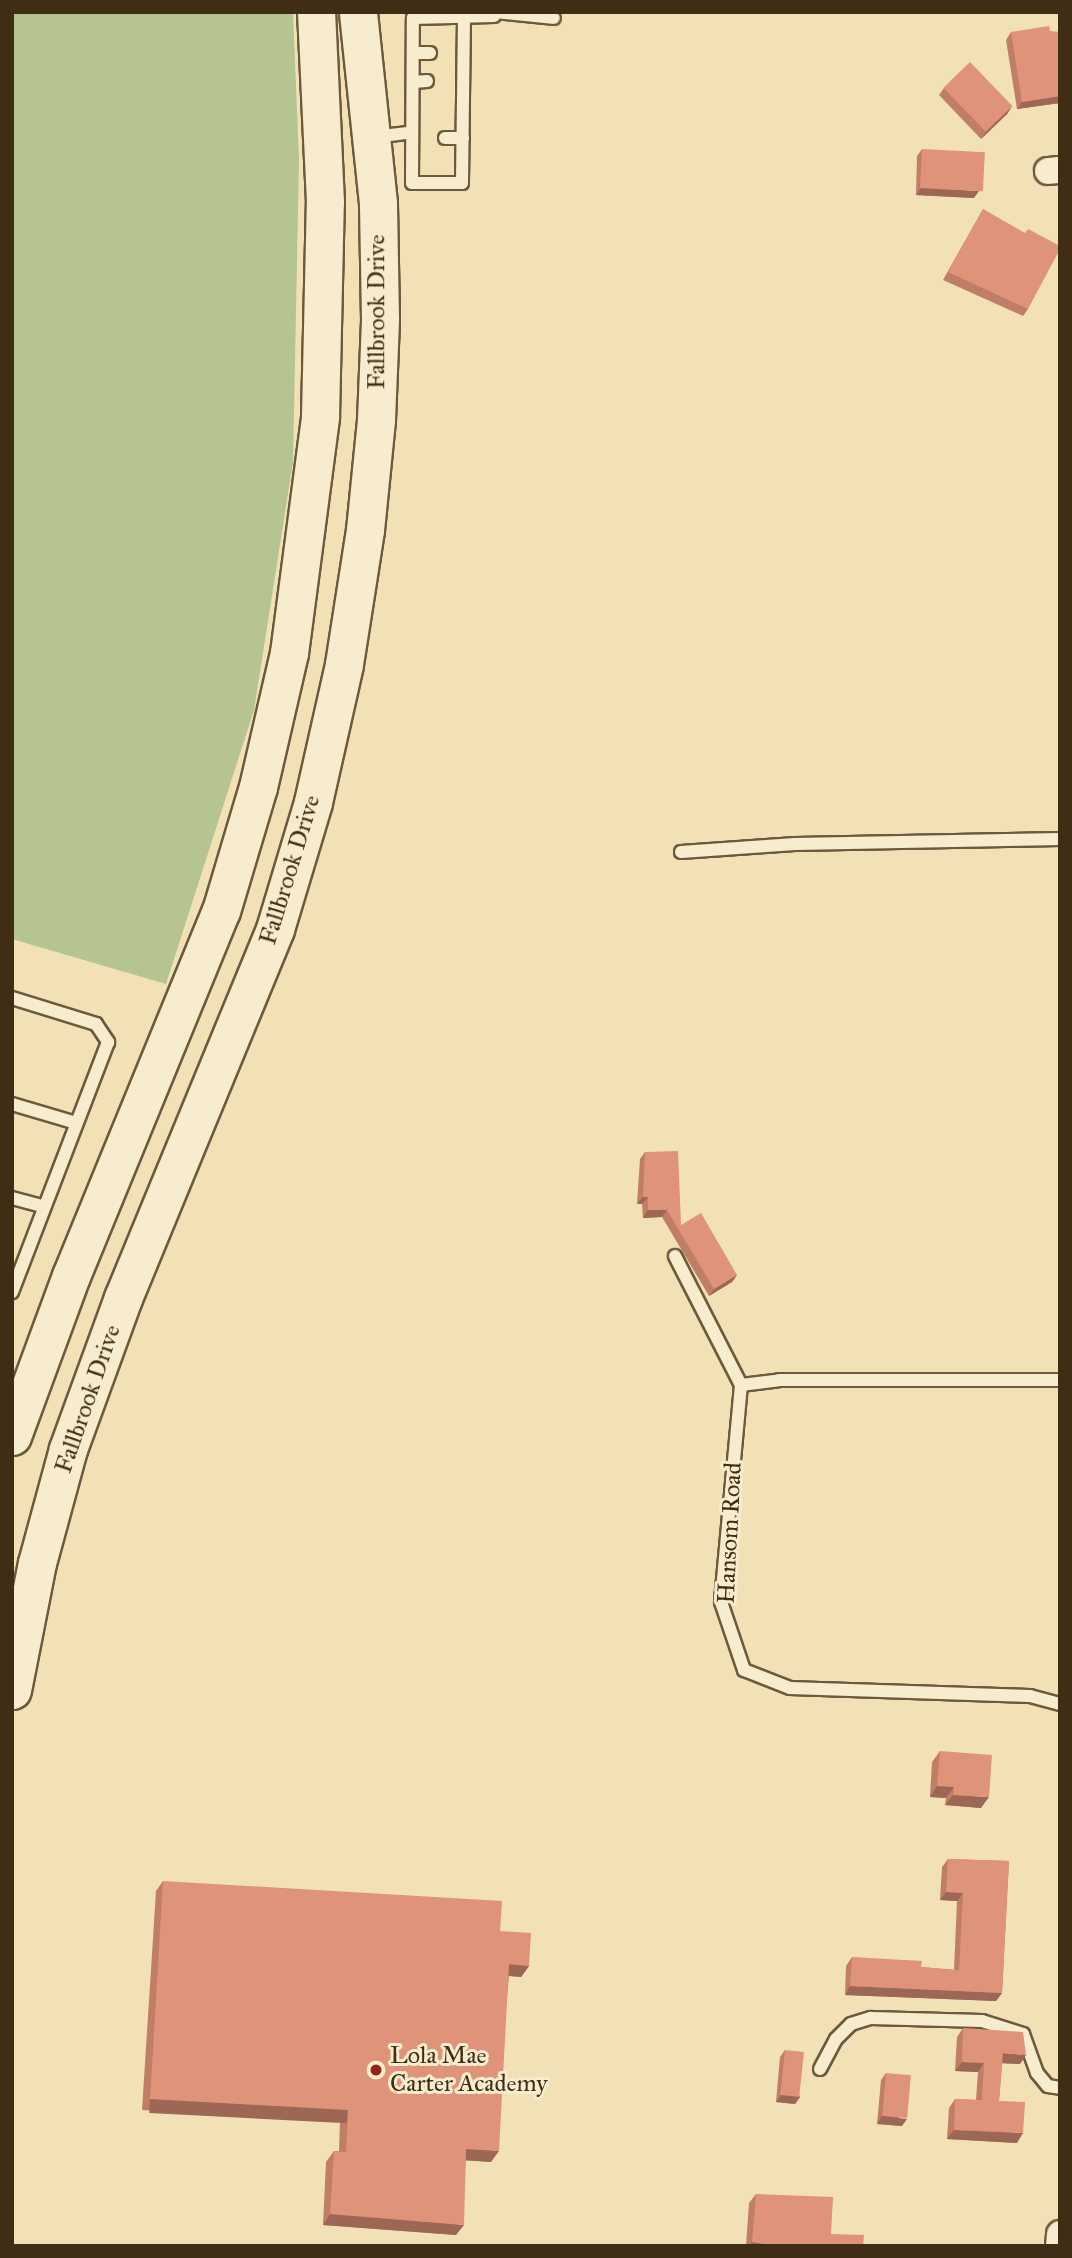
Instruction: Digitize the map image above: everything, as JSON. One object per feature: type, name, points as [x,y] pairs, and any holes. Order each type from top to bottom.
[{"type":"main road","points":[[12,1436],[71,1276],[221,911],[258,788],[289,653],[320,416],[325,178],[316,12]]},
{"type":"main road","name":"Fallbrook Drive","points":[[12,1690],[37,1563],[68,1448],[123,1298],[275,929],[313,802],[344,664],[376,420],[380,319],[372,137],[358,12]]},
{"type":"street","points":[[1059,2246],[1060,2234]]},
{"type":"lane","points":[[464,17],[457,80],[463,111],[462,183],[412,183],[418,110],[413,82],[413,18],[494,14],[554,18]]},
{"type":"lane","points":[[413,53],[430,53]]},
{"type":"lane","points":[[413,82],[427,81]]},
{"type":"lane","points":[[448,111],[463,111]]},
{"type":"lane","points":[[372,137],[415,137]]},
{"type":"lane","points":[[445,138],[463,138]]},
{"type":"lane","points":[[681,852],[795,844],[1060,838]]},
{"type":"lane","points":[[12,999],[96,1024],[105,1032],[108,1042],[41,1206],[12,1292]]},
{"type":"lane","points":[[12,1104],[76,1124]]},
{"type":"lane","points":[[12,1198],[41,1206]]},
{"type":"lane","points":[[675,1256],[741,1385],[779,1381],[1060,1380]]},
{"type":"lane","name":"Hansom Road","points":[[741,1385],[721,1602],[744,1670],[790,1688],[1030,1696],[1060,1704]]},
{"type":"lane","points":[[820,2069],[836,2039],[851,2024],[871,2018],[982,2021],[1023,2034],[1037,2073],[1048,2086],[1060,2088]]},
{"type":"green space","points":[[12,12],[293,12],[299,160],[293,462],[254,710],[166,984],[12,939]]},
{"type":"building","points":[[1049,26],[1050,31],[1060,32],[1060,96],[1022,102],[1011,32]]},
{"type":"building","points":[[970,62],[1012,106],[986,132],[943,88]]},
{"type":"building","points":[[922,149],[985,152],[983,191],[920,188]]},
{"type":"building","points":[[983,209],[1025,233],[1028,229],[1060,246],[1028,309],[948,272]]},
{"type":"building","points":[[678,1151],[681,1225],[701,1213],[737,1275],[714,1289],[667,1210],[648,1210],[648,1197],[643,1197],[645,1152]]},
{"type":"building","points":[[940,1751],[992,1755],[989,1797],[953,1795],[954,1787],[937,1786]]},
{"type":"building","points":[[948,1859],[1009,1861],[1002,1993],[850,1986],[852,1957],[922,1961],[921,1967],[959,1970],[963,1893],[946,1892]]},
{"type":"building","points":[[163,1881],[502,1901],[500,1931],[531,1933],[529,1966],[509,1964],[499,2151],[466,2149],[464,2225],[330,2214],[334,2151],[346,2152],[348,2110],[150,2099]]},
{"type":"building","points":[[963,2028],[1023,2032],[1026,2055],[1003,2053],[999,2101],[1025,2102],[1023,2133],[954,2130],[955,2099],[982,2100],[984,2063],[962,2062]]},
{"type":"building","points":[[785,2050],[804,2052],[799,2097],[780,2095]]},
{"type":"building","points":[[886,2073],[911,2075],[907,2118],[882,2116]]},
{"type":"building","points":[[756,2194],[833,2197],[831,2234],[864,2235],[863,2246],[776,2246],[752,2242]]},
{"type":"place","name":"Lola Mae Carter Academy","points":[[376,2070]]}]
